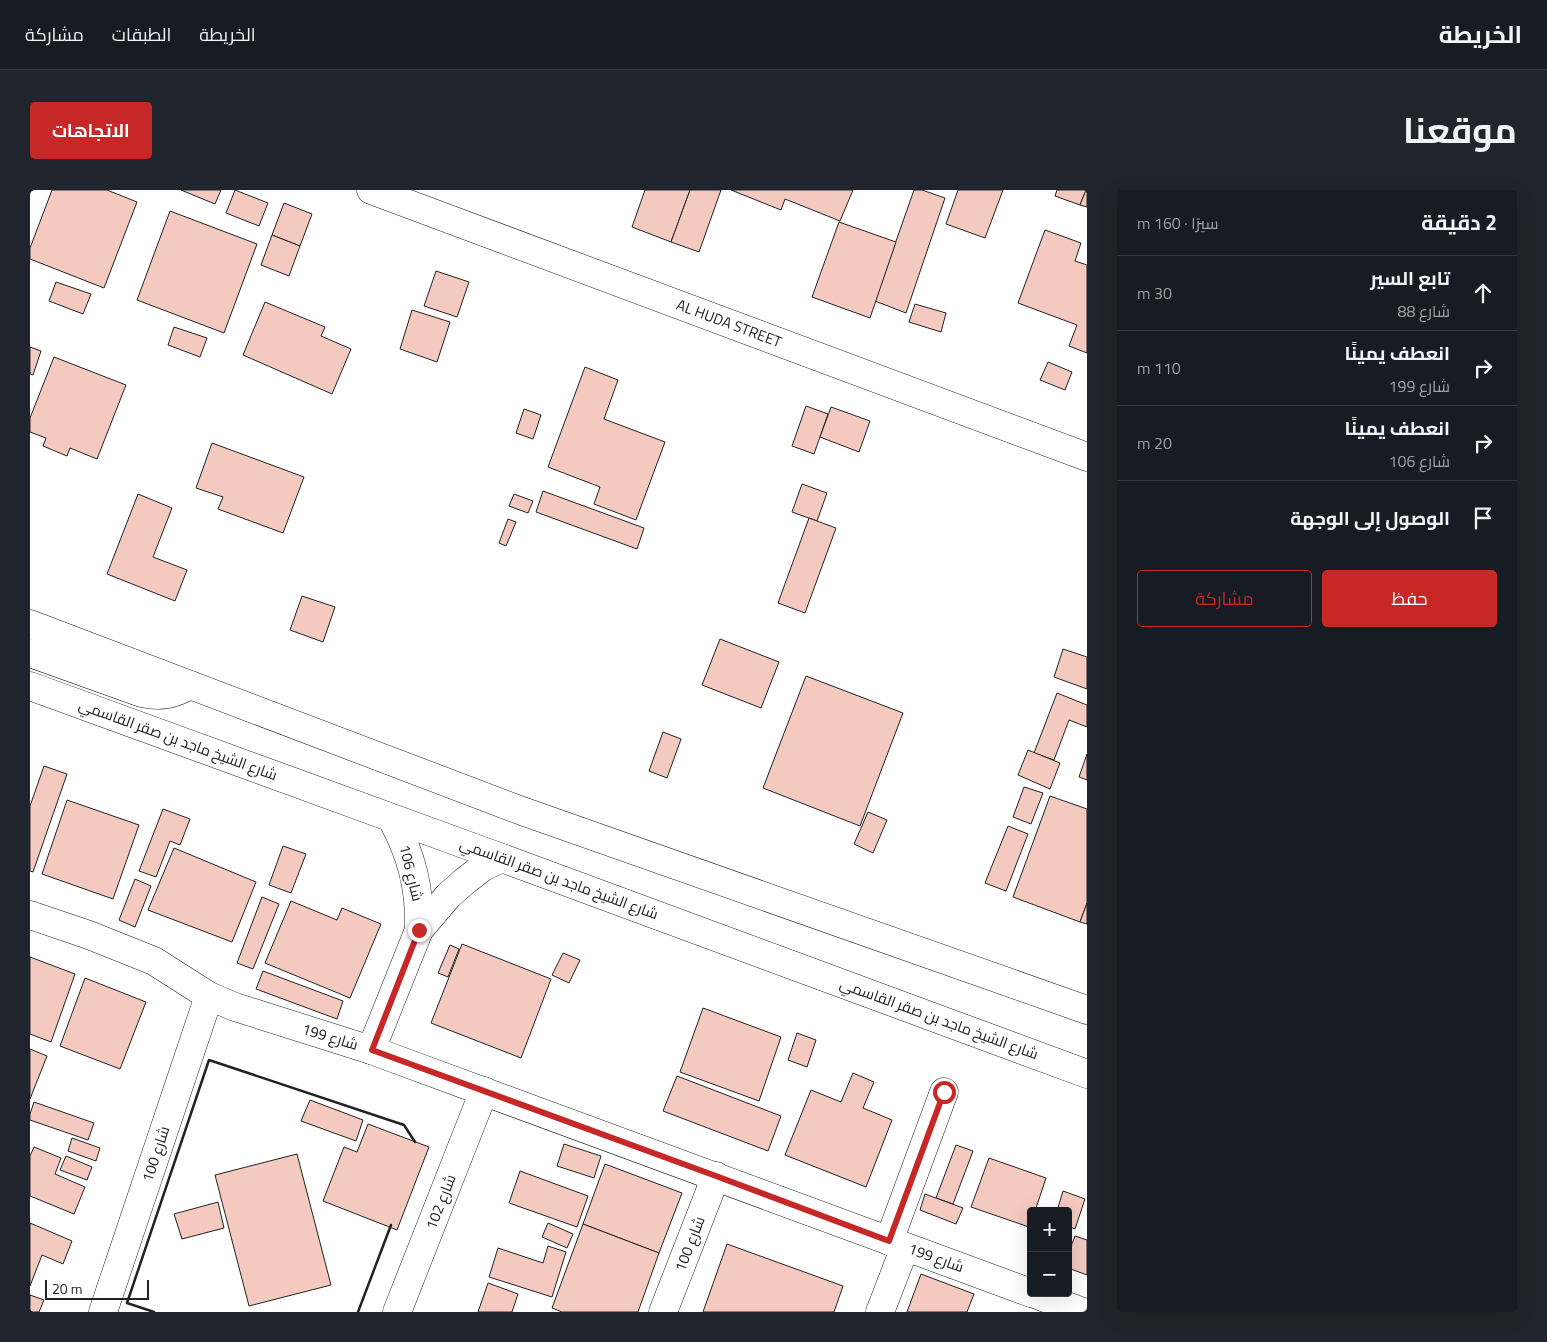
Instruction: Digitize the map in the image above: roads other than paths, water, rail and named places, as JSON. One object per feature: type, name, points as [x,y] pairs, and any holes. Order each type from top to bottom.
[{"type":"street","name":"AL HUDA STREET","points":[[371,190],[1087,457]]},
{"type":"street","points":[[30,624],[522,811],[1087,1010]]},
{"type":"street","points":[[30,653],[154,696],[167,695],[190,685]]},
{"type":"street","name":"شارع الشيخ ماجد بن صقر القاسمي","points":[[30,686],[1087,1074]]},
{"type":"street","name":"شارع 106","points":[[372,1050],[419,930],[420,907],[417,884],[403,839],[392,819]]},
{"type":"street","name":"شارع 106","points":[[419,930],[448,896],[465,881],[483,867],[502,858]]},
{"type":"street","name":"شارع 199","points":[[30,915],[89,935],[154,961],[209,996],[264,1017],[372,1050],[1027,1292]]},
{"type":"street","name":"شارع 100","points":[[103,1312],[209,996]]},
{"type":"street","name":"شارع 102","points":[[397,1312],[484,1092]]},
{"type":"street","points":[[880,1312],[897,1244],[944,1092]]},
{"type":"street","name":"شارع 100","points":[[663,1312],[716,1176]]},
{"type":"street","name":"شارع 199","points":[[1042,1297],[1084,1312]]}]
